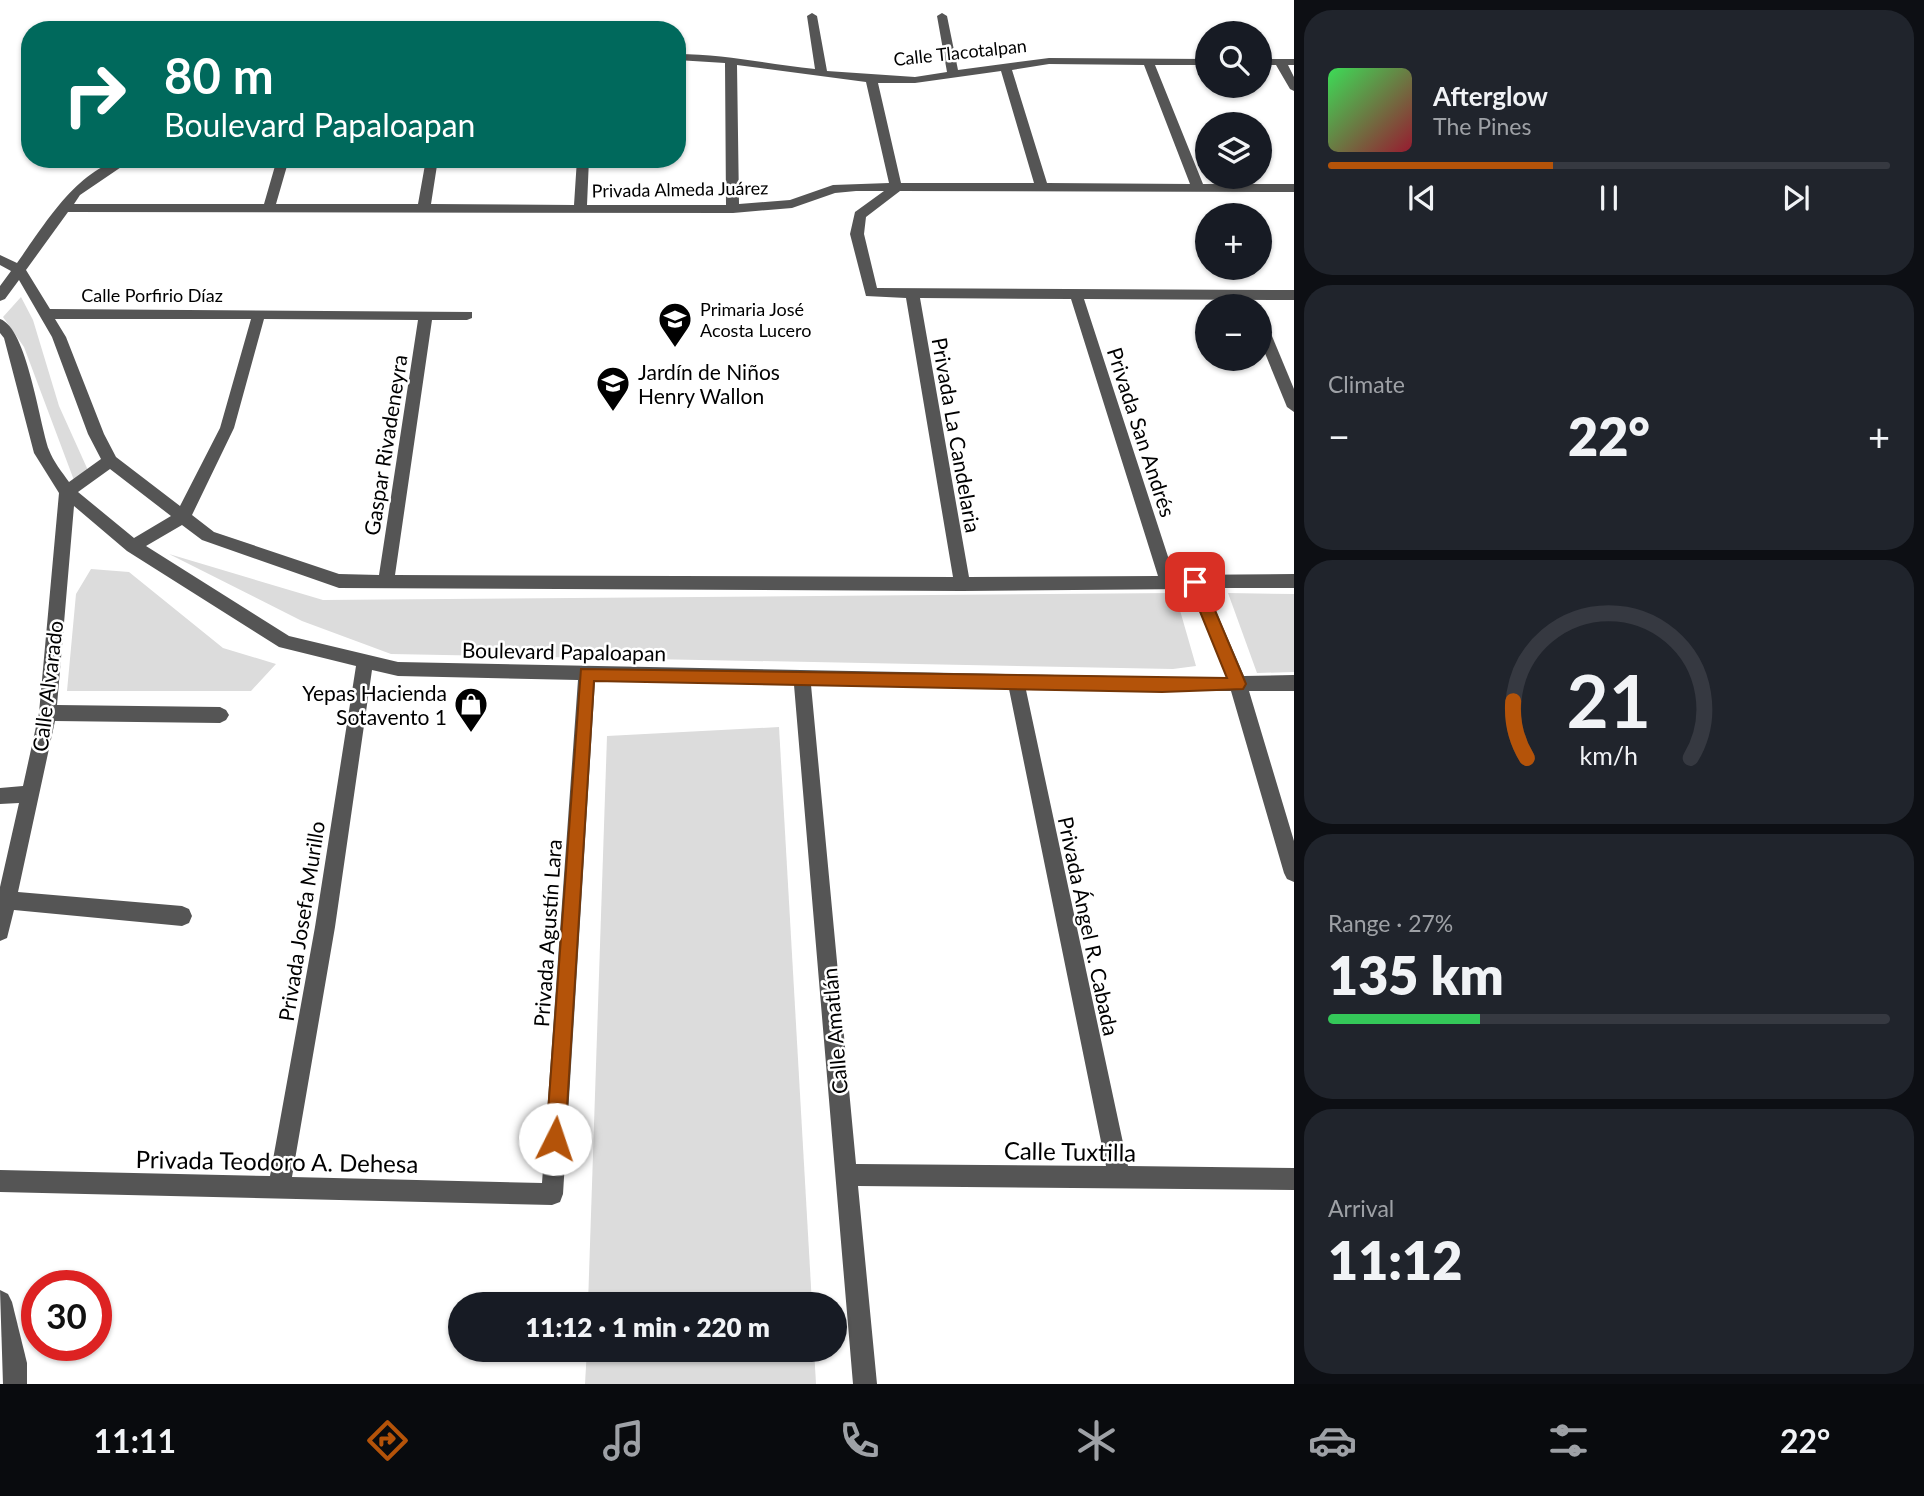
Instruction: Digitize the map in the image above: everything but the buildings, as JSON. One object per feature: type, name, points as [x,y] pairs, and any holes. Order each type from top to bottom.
[{"type":"street","points":[[812,16],[822,74]]},
{"type":"street","points":[[942,16],[953,75]]},
{"type":"street","name":"Calle Tlacotalpan","points":[[686,57],[731,59],[771,68],[871,79],[915,80],[1049,61],[1195,62]]},
{"type":"street","points":[[731,59],[733,209]]},
{"type":"street","points":[[1148,61],[1195,180]]},
{"type":"street","points":[[1272,62],[1294,62]]},
{"type":"street","points":[[1280,62],[1294,87]]},
{"type":"street","points":[[1006,69],[1042,188]]},
{"type":"street","points":[[871,79],[896,188],[859,215],[857,234],[871,293],[1076,294],[1195,298]]},
{"type":"street","points":[[0,296],[76,192],[112,168]]},
{"type":"street","points":[[269,208],[281,168]]},
{"type":"street","points":[[424,208],[431,168]]},
{"type":"street","points":[[580,209],[582,168]]},
{"type":"street","name":"Privada Almeda Juárez","points":[[65,208],[733,209],[792,204],[833,189],[1195,188]]},
{"type":"street","name":"Privada Almeda Juárez","points":[[1272,188],[1294,188]]},
{"type":"street","points":[[0,259],[19,269],[46,314],[110,461],[208,536],[339,581],[962,584],[1294,581]]},
{"type":"street","name":"Privada La Candelaria","points":[[912,293],[962,584]]},
{"type":"street","name":"Privada San Andrés","points":[[1076,294],[1168,582]]},
{"type":"street","points":[[1272,298],[1294,295]]},
{"type":"street","name":"Calle Porfirio Díaz","points":[[46,314],[467,315]]},
{"type":"street","points":[[133,546],[183,517],[227,428],[259,314]]},
{"type":"street","name":"Gaspar Rivadeneyra","points":[[386,581],[426,314]]},
{"type":"street","name":"Boulevard Papaloapan","points":[[0,324],[11,337],[42,453],[67,492],[133,546],[285,642],[398,669],[1016,683],[1294,683]]},
{"type":"street","points":[[1272,353],[1294,407]]},
{"type":"street","points":[[67,492],[110,461]]},
{"type":"street","name":"Calle Alvarado","points":[[0,931],[48,713],[67,492]]},
{"type":"street","points":[[1195,582],[1238,684],[1294,873]]},
{"type":"street","name":"Privada Josefa Murillo","points":[[279,1187],[325,928],[365,661]]},
{"type":"street","name":"Privada Agustín Lara","points":[[552,1194],[587,674]]},
{"type":"street","name":"Calle Amatlán","points":[[802,679],[865,1384]]},
{"type":"street","name":"Privada Ángel R. Cabada","points":[[1016,683],[1072,960],[1120,1178]]},
{"type":"street","points":[[48,713],[220,715]]},
{"type":"street","points":[[0,796],[30,794]]},
{"type":"street","points":[[8,900],[182,916]]},
{"type":"street","name":"Calle Tuxtilla","points":[[846,1175],[1294,1179]]},
{"type":"street","name":"Privada Teodoro A. Dehesa","points":[[0,1181],[552,1194]]},
{"type":"street","points":[[0,1315],[18,1365],[15,1384]]},
{"type":"shaded area","points":[[21,297],[33,320],[59,406],[91,477],[75,483],[24,347],[3,317]]},
{"type":"shaded area","points":[[169,554],[323,600],[1175,593],[1196,666],[1173,669],[391,654],[302,621]]},
{"type":"shaded area","points":[[91,569],[129,572],[223,648],[276,664],[251,691],[67,691],[76,594]]},
{"type":"shaded area","points":[[1228,593],[1294,594],[1294,672],[1257,673]]},
{"type":"shaded area","points":[[779,727],[811,1292],[588,1292],[607,736]]},
{"type":"shaded area","points":[[586,1362],[815,1362],[816,1384],[585,1384]]},
{"type":"place","name":"Primaria José Acosta Lucero","points":[[675,349]]},
{"type":"place","name":"Jardín de Niños Henry Wallon","points":[[613,413]]},
{"type":"place","name":"Yepas Hacienda Sotavento 1","points":[[471,734]]},
{"type":"route","points":[[555,1139],[587,674],[1162,685],[1238,684],[1195,582]]}]
